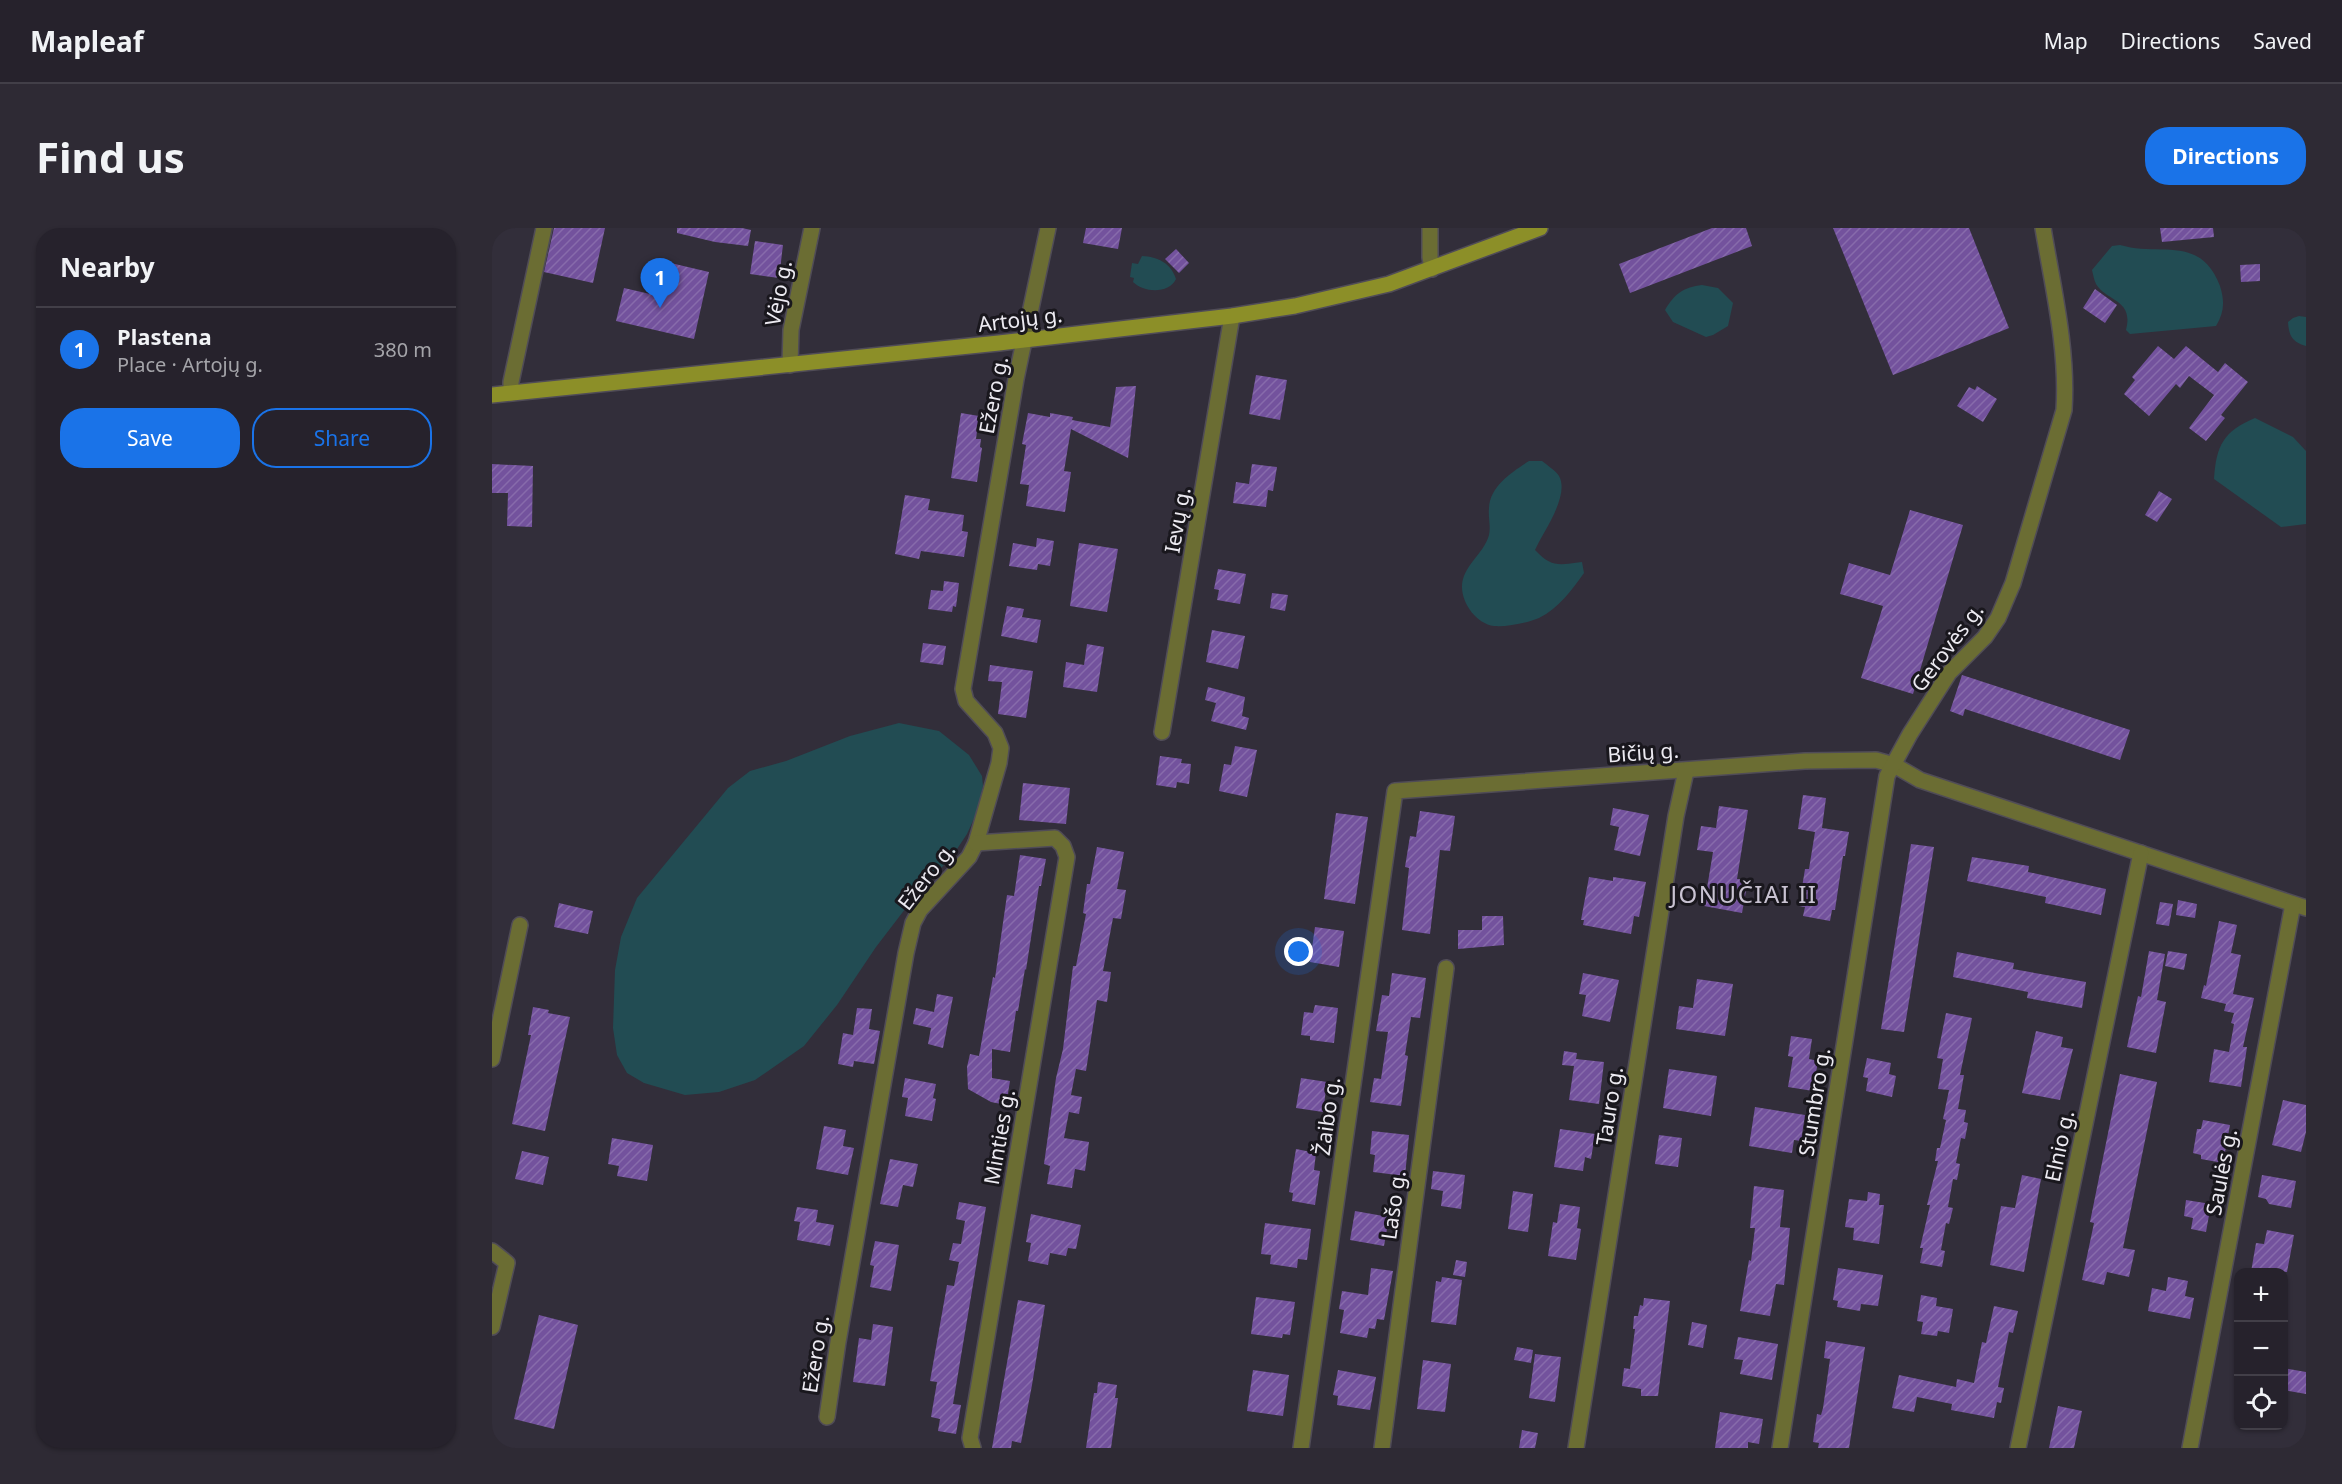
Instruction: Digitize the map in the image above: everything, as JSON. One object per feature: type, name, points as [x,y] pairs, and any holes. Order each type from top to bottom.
[{"type":"main road","name":"Artojų g.","points":[[492,395],[790,365],[1232,316],[1339,297],[1432,269],[1540,228]]},
{"type":"street","points":[[511,393],[544,228]]},
{"type":"street","name":"Vėjo g.","points":[[790,365],[791,330],[812,228]]},
{"type":"street","points":[[1026,339],[1048,228]]},
{"type":"street","points":[[1430,228],[1432,269]]},
{"type":"street","name":"Gerovės g.","points":[[1894,765],[1910,734],[1949,673],[1985,638],[1998,618],[2013,583],[2064,410],[2064,353],[2043,228]]},
{"type":"street","name":"Ievų g.","points":[[1162,732],[1232,316]]},
{"type":"street","name":"Ežero g.","points":[[827,1417],[903,965],[913,923],[920,910],[969,857],[976,843],[1001,748],[995,733],[966,702],[963,689],[1016,379],[1026,339]]},
{"type":"street","name":"Bičių g.","points":[[1395,791],[1805,761],[1876,760],[1894,765]]},
{"type":"street","points":[[1894,765],[1920,780],[2300,906]]},
{"type":"street","name":"Stumbro g.","points":[[1780,1448],[1887,776],[1894,765]]},
{"type":"street","name":"Tauro g.","points":[[1576,1448],[1676,816],[1686,771]]},
{"type":"street","name":"Žaibo g.","points":[[1301,1448],[1395,791]]},
{"type":"street","name":"Minties g.","points":[[973,1448],[970,1438],[1067,857],[1063,846],[1055,838],[976,843]]},
{"type":"street","name":"Elnio g.","points":[[2018,1448],[2141,853]]},
{"type":"street","name":"Saulės g.","points":[[2190,1448],[2300,906]]},
{"type":"street","points":[[492,1059],[520,924]]},
{"type":"street","name":"Lašo g.","points":[[1382,1448],[1446,968]]},
{"type":"street","points":[[492,1251],[507,1263],[492,1327]]},
{"type":"water","points":[[2112,246],[2178,250],[2202,259],[2212,270],[2222,292],[2223,307],[2216,326],[2130,334],[2126,330],[2126,312],[2118,302],[2101,290],[2095,282],[2092,270]]},
{"type":"water","points":[[1142,256],[1158,259],[1167,265],[1176,279],[1173,284],[1162,289],[1150,290],[1133,282],[1134,278],[1130,277],[1132,263],[1138,264]]},
{"type":"water","points":[[1702,285],[1718,288],[1733,303],[1728,326],[1706,337],[1673,322],[1665,310],[1680,292]]},
{"type":"water","points":[[2299,316],[2306,317],[2306,346],[2297,343],[2289,331],[2288,322]]},
{"type":"water","points":[[2255,418],[2293,437],[2306,451],[2306,524],[2281,527],[2214,479],[2217,457],[2224,441],[2236,428]]},
{"type":"water","points":[[1529,461],[1542,461],[1558,474],[1561,484],[1558,503],[1535,550],[1546,560],[1556,564],[1582,562],[1584,573],[1564,598],[1546,614],[1523,623],[1494,626],[1482,621],[1472,612],[1463,593],[1463,580],[1469,566],[1483,548],[1489,535],[1489,508],[1493,493],[1503,480]]},
{"type":"water","points":[[899,723],[939,731],[969,755],[982,776],[983,786],[977,812],[967,834],[953,855],[912,900],[876,947],[837,1005],[804,1046],[755,1080],[719,1092],[685,1095],[644,1083],[627,1073],[617,1055],[613,1028],[615,970],[621,937],[637,898],[728,788],[750,771],[786,761],[850,736]]},
{"type":"building","points":[[554,228],[605,228],[593,283],[544,272]]},
{"type":"building","points":[[677,228],[751,230],[748,246],[715,242],[677,233]]},
{"type":"building","points":[[1086,228],[1122,228],[1118,249],[1083,243]]},
{"type":"building","points":[[1712,228],[1746,228],[1752,246],[1630,293],[1619,264]]},
{"type":"building","points":[[1833,228],[1969,228],[2009,328],[1893,375]]},
{"type":"building","points":[[2160,228],[2213,228],[2214,237],[2162,242]]},
{"type":"building","points":[[755,241],[783,245],[779,278],[750,274]]},
{"type":"building","points":[[1176,249],[1189,263],[1179,273],[1165,259]]},
{"type":"building","points":[[658,260],[709,272],[694,339],[616,321],[624,288],[650,294]]},
{"type":"building","points":[[2260,264],[2260,281],[2241,282],[2240,265]]},
{"type":"building","points":[[2095,289],[2117,305],[2105,323],[2083,308]]},
{"type":"building","points":[[2158,346],[2174,359],[2186,346],[2218,372],[2225,363],[2248,382],[2221,415],[2225,418],[2206,441],[2189,428],[2214,395],[2189,376],[2180,388],[2176,384],[2149,416],[2124,394],[2135,380],[2132,377]]},
{"type":"building","points":[[1256,375],[1287,380],[1280,420],[1249,414]]},
{"type":"building","points":[[1136,386],[1128,458],[1071,429],[1064,471],[1071,472],[1065,512],[1026,506],[1029,485],[1020,484],[1026,445],[1022,444],[1028,413],[1050,417],[1050,413],[1073,417],[1072,420],[1110,427],[1116,387]]},
{"type":"building","points":[[1977,386],[1997,399],[1983,422],[1957,406],[1969,387],[1975,390]]},
{"type":"building","points":[[961,413],[979,416],[976,439],[981,439],[980,447],[982,448],[977,482],[951,478]]},
{"type":"building","points":[[492,464],[533,466],[532,527],[507,526],[508,493],[492,493]]},
{"type":"building","points":[[1252,464],[1277,467],[1273,491],[1268,490],[1266,507],[1233,503],[1236,482],[1249,484]]},
{"type":"building","points":[[2159,491],[2172,499],[2157,522],[2145,515]]},
{"type":"building","points":[[905,495],[930,499],[928,510],[964,515],[962,531],[968,532],[964,557],[921,551],[919,559],[895,554]]},
{"type":"building","points":[[1910,510],[1963,525],[1913,694],[1861,678],[1883,606],[1840,594],[1849,563],[1890,575]]},
{"type":"building","points":[[1037,538],[1054,541],[1050,566],[1038,564],[1037,570],[1009,566],[1013,543],[1036,547]]},
{"type":"building","points":[[1079,543],[1118,549],[1107,612],[1070,606]]},
{"type":"building","points":[[1218,569],[1246,574],[1240,604],[1217,600],[1219,590],[1214,589]]},
{"type":"building","points":[[944,581],[959,583],[956,607],[953,606],[952,612],[928,609],[931,590],[943,591]]},
{"type":"building","points":[[1272,593],[1288,595],[1285,611],[1270,608]]},
{"type":"building","points":[[1007,606],[1024,609],[1022,617],[1041,620],[1037,643],[1001,636]]},
{"type":"building","points":[[1212,630],[1245,636],[1238,669],[1206,662]]},
{"type":"building","points":[[923,643],[946,646],[943,665],[920,662]]},
{"type":"building","points":[[1087,644],[1104,647],[1097,692],[1063,687],[1066,662],[1084,665]]},
{"type":"building","points":[[990,665],[1033,671],[1026,718],[998,714],[1002,682],[988,681]]},
{"type":"building","points":[[1962,675],[2130,730],[2120,760],[1965,709],[1963,716],[1950,711]]},
{"type":"building","points":[[1208,687],[1245,697],[1242,716],[1249,718],[1246,730],[1211,721],[1216,703],[1205,700]]},
{"type":"building","points":[[1235,746],[1257,750],[1247,797],[1219,791],[1224,764],[1231,765]]},
{"type":"building","points":[[1160,756],[1182,759],[1181,763],[1191,764],[1189,784],[1177,782],[1176,788],[1156,785]]},
{"type":"building","points":[[1023,783],[1070,788],[1066,824],[1019,820]]},
{"type":"building","points":[[1803,795],[1826,798],[1822,828],[1849,832],[1835,910],[1832,910],[1830,921],[1803,916],[1805,907],[1799,906],[1805,869],[1809,869],[1815,832],[1798,829]]},
{"type":"building","points":[[1719,806],[1748,810],[1737,879],[1748,880],[1742,913],[1704,906],[1713,852],[1697,850],[1701,826],[1716,828]]},
{"type":"building","points":[[1613,808],[1649,815],[1640,856],[1614,850],[1619,827],[1610,825]]},
{"type":"building","points":[[1420,811],[1455,816],[1450,851],[1440,850],[1430,934],[1402,930],[1409,868],[1405,867],[1410,836],[1416,837]]},
{"type":"building","points":[[1336,813],[1368,817],[1355,904],[1324,899]]},
{"type":"building","points":[[1911,844],[1934,847],[1904,1032],[1881,1029]]},
{"type":"building","points":[[1097,847],[1124,852],[1117,889],[1126,890],[1121,919],[1113,918],[1103,971],[1111,972],[1107,1002],[1097,1000],[1086,1071],[1076,1069],[1071,1095],[1082,1097],[1079,1114],[1069,1112],[1064,1138],[1089,1142],[1085,1171],[1075,1169],[1072,1188],[1047,1184],[1050,1166],[1044,1164],[1056,1078],[1063,1049],[1073,966],[1076,966],[1086,914],[1083,913],[1087,884],[1090,884]]},
{"type":"building","points":[[1020,855],[1046,859],[1041,886],[1039,886],[1010,1052],[992,1049],[992,1078],[1010,1081],[1006,1105],[991,1102],[968,1089],[967,1067],[970,1054],[979,1056],[993,977],[995,978],[1007,895],[1014,896]]},
{"type":"building","points":[[1972,857],[2029,866],[2028,872],[2106,889],[2101,915],[2045,903],[2046,897],[1967,881]]},
{"type":"building","points":[[1589,877],[1613,881],[1613,877],[1646,882],[1639,917],[1634,916],[1631,934],[1583,925],[1584,920],[1581,920]]},
{"type":"building","points":[[2178,900],[2197,904],[2195,918],[2176,915]]},
{"type":"building","points":[[2160,902],[2173,904],[2169,926],[2156,924]]},
{"type":"building","points":[[559,903],[593,911],[588,934],[554,927]]},
{"type":"building","points":[[1482,916],[1503,916],[1504,945],[1458,949],[1458,930],[1482,930]]},
{"type":"building","points":[[2219,921],[2237,925],[2231,953],[2241,955],[2233,994],[2254,998],[2243,1047],[2247,1047],[2241,1087],[2209,1082],[2214,1049],[2229,1052],[2234,1024],[2231,1023],[2234,1013],[2224,1011],[2226,1004],[2201,998],[2204,985],[2206,986]]},
{"type":"building","points":[[1315,927],[1344,931],[1339,967],[1310,962]]},
{"type":"building","points":[[2149,951],[2165,954],[2157,1000],[2166,1002],[2156,1053],[2127,1047],[2138,996],[2141,997]]},
{"type":"building","points":[[2168,951],[2187,954],[2184,970],[2165,966]]},
{"type":"building","points":[[1957,952],[2014,963],[2013,969],[2086,982],[2082,1008],[2027,998],[2028,992],[1953,977]]},
{"type":"building","points":[[1392,973],[1426,978],[1420,1018],[1411,1017],[1401,1106],[1370,1102],[1374,1078],[1381,1079],[1388,1032],[1376,1031],[1382,995],[1389,996]]},
{"type":"building","points":[[1583,973],[1619,980],[1610,1022],[1582,1016],[1586,995],[1579,994]]},
{"type":"building","points":[[1697,979],[1733,984],[1725,1036],[1676,1029],[1679,1006],[1693,1008]]},
{"type":"building","points":[[937,994],[953,997],[943,1048],[928,1044],[931,1028],[913,1024],[916,1008],[934,1012]]},
{"type":"building","points":[[1315,1005],[1338,1008],[1334,1043],[1310,1040],[1310,1036],[1301,1035],[1304,1012],[1313,1013]]},
{"type":"building","points":[[533,1007],[549,1010],[548,1013],[570,1017],[545,1131],[512,1124],[531,1035],[528,1035]]},
{"type":"building","points":[[857,1008],[872,1009],[869,1029],[880,1031],[874,1064],[854,1061],[853,1067],[838,1064],[843,1033],[853,1035]]},
{"type":"building","points":[[1946,1013],[1972,1018],[1960,1075],[1964,1075],[1958,1109],[1966,1110],[1964,1122],[1968,1123],[1965,1139],[1961,1138],[1956,1163],[1960,1164],[1957,1180],[1953,1179],[1948,1207],[1953,1208],[1949,1224],[1946,1223],[1941,1250],[1945,1251],[1942,1267],[1920,1263],[1923,1248],[1920,1248],[1930,1205],[1927,1205],[1938,1161],[1935,1161],[1937,1148],[1940,1148],[1946,1120],[1943,1119],[1949,1090],[1938,1089],[1943,1059],[1937,1058]]},
{"type":"building","points":[[2036,1031],[2063,1037],[2061,1047],[2073,1049],[2060,1100],[2022,1093]]},
{"type":"building","points":[[1791,1036],[1812,1039],[1809,1059],[1818,1061],[1813,1091],[1788,1087],[1793,1057],[1788,1056]]},
{"type":"building","points":[[1564,1051],[1577,1053],[1576,1059],[1604,1062],[1599,1104],[1569,1100],[1574,1066],[1562,1065]]},
{"type":"building","points":[[1867,1058],[1891,1063],[1889,1074],[1896,1076],[1892,1097],[1866,1091],[1868,1078],[1863,1077]]},
{"type":"building","points":[[1669,1069],[1717,1076],[1711,1116],[1663,1108]]},
{"type":"building","points":[[2120,1074],[2157,1082],[2123,1248],[2135,1250],[2129,1277],[2107,1272],[2104,1285],[2082,1280],[2094,1223],[2090,1222]]},
{"type":"building","points":[[905,1078],[936,1084],[932,1121],[905,1116],[908,1098],[902,1097]]},
{"type":"building","points":[[1301,1078],[1327,1082],[1323,1112],[1296,1108]]},
{"type":"building","points":[[2283,1100],[2306,1105],[2306,1132],[2301,1152],[2272,1145]]},
{"type":"building","points":[[1755,1107],[1805,1115],[1801,1141],[1794,1140],[1792,1153],[1749,1146]]},
{"type":"building","points":[[2203,1120],[2230,1125],[2223,1163],[2201,1159],[2201,1155],[2193,1153],[2197,1129],[2201,1129]]},
{"type":"building","points":[[824,1126],[846,1130],[843,1146],[854,1148],[848,1175],[816,1169]]},
{"type":"building","points":[[1560,1129],[1595,1134],[1591,1159],[1585,1157],[1583,1171],[1554,1167]]},
{"type":"building","points":[[1372,1131],[1409,1135],[1405,1176],[1373,1172],[1375,1155],[1370,1154]]},
{"type":"building","points":[[1659,1135],[1682,1138],[1678,1167],[1655,1164]]},
{"type":"building","points":[[612,1138],[653,1145],[647,1181],[617,1176],[619,1166],[608,1164]]},
{"type":"building","points":[[1296,1149],[1316,1153],[1314,1170],[1320,1171],[1315,1205],[1292,1201],[1293,1193],[1289,1192]]},
{"type":"building","points":[[522,1151],[549,1157],[543,1185],[515,1179]]},
{"type":"building","points":[[890,1159],[918,1164],[913,1187],[903,1185],[898,1207],[880,1204]]},
{"type":"building","points":[[1433,1171],[1465,1175],[1461,1209],[1441,1206],[1443,1191],[1431,1189]]},
{"type":"building","points":[[2022,1175],[2041,1179],[2024,1272],[1990,1265],[2001,1206],[2015,1208]]},
{"type":"building","points":[[2262,1175],[2296,1181],[2291,1208],[2269,1204],[2266,1199],[2258,1197]]},
{"type":"building","points":[[1754,1186],[1784,1190],[1780,1227],[1790,1228],[1784,1285],[1776,1284],[1770,1316],[1740,1311],[1749,1260],[1751,1261],[1755,1228],[1750,1228]]},
{"type":"building","points":[[1513,1191],[1533,1194],[1528,1232],[1508,1229]]},
{"type":"building","points":[[1868,1192],[1880,1194],[1879,1205],[1884,1205],[1879,1244],[1853,1240],[1854,1228],[1845,1227],[1849,1199],[1867,1201]]},
{"type":"building","points":[[2186,1200],[2211,1204],[2206,1232],[2191,1229],[2193,1218],[2184,1216]]},
{"type":"building","points":[[959,1202],[986,1207],[953,1404],[961,1405],[956,1434],[938,1431],[940,1419],[931,1417],[937,1382],[930,1381],[947,1285],[954,1286],[959,1262],[949,1260],[953,1243],[961,1244],[965,1221],[956,1219]]},
{"type":"building","points":[[1560,1204],[1580,1207],[1577,1228],[1581,1229],[1576,1260],[1548,1256],[1553,1222],[1557,1223]]},
{"type":"building","points":[[797,1207],[818,1210],[816,1222],[834,1225],[830,1246],[797,1240],[800,1222],[794,1221]]},
{"type":"building","points":[[1355,1211],[1389,1217],[1384,1246],[1350,1240]]},
{"type":"building","points":[[1031,1214],[1081,1225],[1076,1249],[1068,1248],[1066,1256],[1050,1253],[1048,1265],[1028,1261],[1031,1243],[1026,1242]]},
{"type":"building","points":[[1265,1223],[1311,1229],[1307,1260],[1298,1259],[1297,1268],[1270,1264],[1271,1255],[1261,1254]]},
{"type":"building","points":[[2267,1230],[2294,1235],[2288,1268],[2252,1268],[2256,1243],[2264,1244]]},
{"type":"building","points":[[875,1241],[899,1245],[891,1291],[870,1287],[874,1266],[870,1265]]},
{"type":"building","points":[[1456,1260],[1467,1262],[1465,1277],[1453,1275]]},
{"type":"building","points":[[1371,1268],[1393,1271],[1384,1320],[1377,1319],[1375,1329],[1369,1328],[1367,1338],[1340,1333],[1344,1310],[1339,1309],[1342,1291],[1368,1295]]},
{"type":"building","points":[[1838,1268],[1883,1275],[1878,1306],[1861,1304],[1860,1311],[1837,1307],[1838,1301],[1833,1300]]},
{"type":"building","points":[[1442,1277],[1462,1280],[1456,1325],[1431,1322],[1436,1281],[1441,1282]]},
{"type":"building","points":[[2168,1277],[2188,1281],[2185,1296],[2194,1298],[2190,1319],[2148,1311],[2152,1288],[2166,1291]]},
{"type":"building","points":[[1921,1295],[1937,1298],[1936,1306],[1953,1309],[1949,1333],[1938,1331],[1937,1336],[1921,1334],[1923,1322],[1917,1321]]},
{"type":"building","points":[[1256,1297],[1295,1302],[1290,1335],[1283,1334],[1282,1338],[1251,1334]]},
{"type":"building","points":[[1644,1298],[1670,1301],[1658,1396],[1641,1396],[1641,1389],[1622,1386],[1624,1368],[1630,1369],[1635,1329],[1633,1329],[1634,1316],[1638,1316]]},
{"type":"building","points":[[1018,1300],[1045,1305],[1032,1385],[1021,1443],[1012,1441],[1011,1448],[992,1448]]},
{"type":"building","points":[[1994,1306],[2018,1311],[2013,1333],[2009,1332],[1998,1387],[2004,1388],[2001,1403],[1997,1402],[1994,1418],[1951,1410],[1952,1404],[1917,1397],[1914,1412],[1892,1408],[1899,1375],[1956,1387],[1957,1379],[1974,1383],[1982,1342],[1986,1343]]},
{"type":"building","points":[[539,1315],[578,1325],[554,1429],[514,1419]]},
{"type":"building","points":[[1692,1322],[1707,1325],[1703,1348],[1688,1345]]},
{"type":"building","points":[[873,1324],[893,1327],[885,1386],[853,1382],[859,1338],[871,1340]]},
{"type":"building","points":[[1738,1337],[1778,1344],[1772,1380],[1740,1374],[1743,1360],[1734,1359]]},
{"type":"building","points":[[1826,1341],[1865,1347],[1849,1448],[1818,1448],[1819,1443],[1813,1442],[1817,1414],[1821,1415],[1823,1408],[1830,1359],[1824,1358]]},
{"type":"building","points":[[1517,1347],[1533,1350],[1531,1363],[1514,1360]]},
{"type":"building","points":[[1535,1354],[1561,1357],[1555,1402],[1529,1398]]},
{"type":"building","points":[[1423,1360],[1451,1364],[1445,1412],[1417,1409]]},
{"type":"building","points":[[2288,1369],[2306,1372],[2306,1394],[2288,1391]]},
{"type":"building","points":[[1253,1370],[1289,1375],[1283,1416],[1247,1411]]},
{"type":"building","points":[[1338,1370],[1376,1377],[1370,1410],[1337,1405],[1338,1396],[1333,1395]]},
{"type":"building","points":[[1098,1382],[1117,1385],[1115,1398],[1118,1398],[1111,1448],[1086,1448],[1094,1393],[1097,1393]]},
{"type":"building","points":[[2058,1406],[2082,1411],[2074,1448],[2049,1448]]},
{"type":"building","points":[[1720,1412],[1763,1419],[1759,1444],[1748,1442],[1748,1448],[1715,1448]]},
{"type":"building","points":[[1522,1430],[1538,1433],[1535,1448],[1519,1448]]},
{"type":"place","name":"Plastena","points":[[660,308]]},
{"type":"district","name":"JONUČIAI II","points":[[1744,893]]}]
